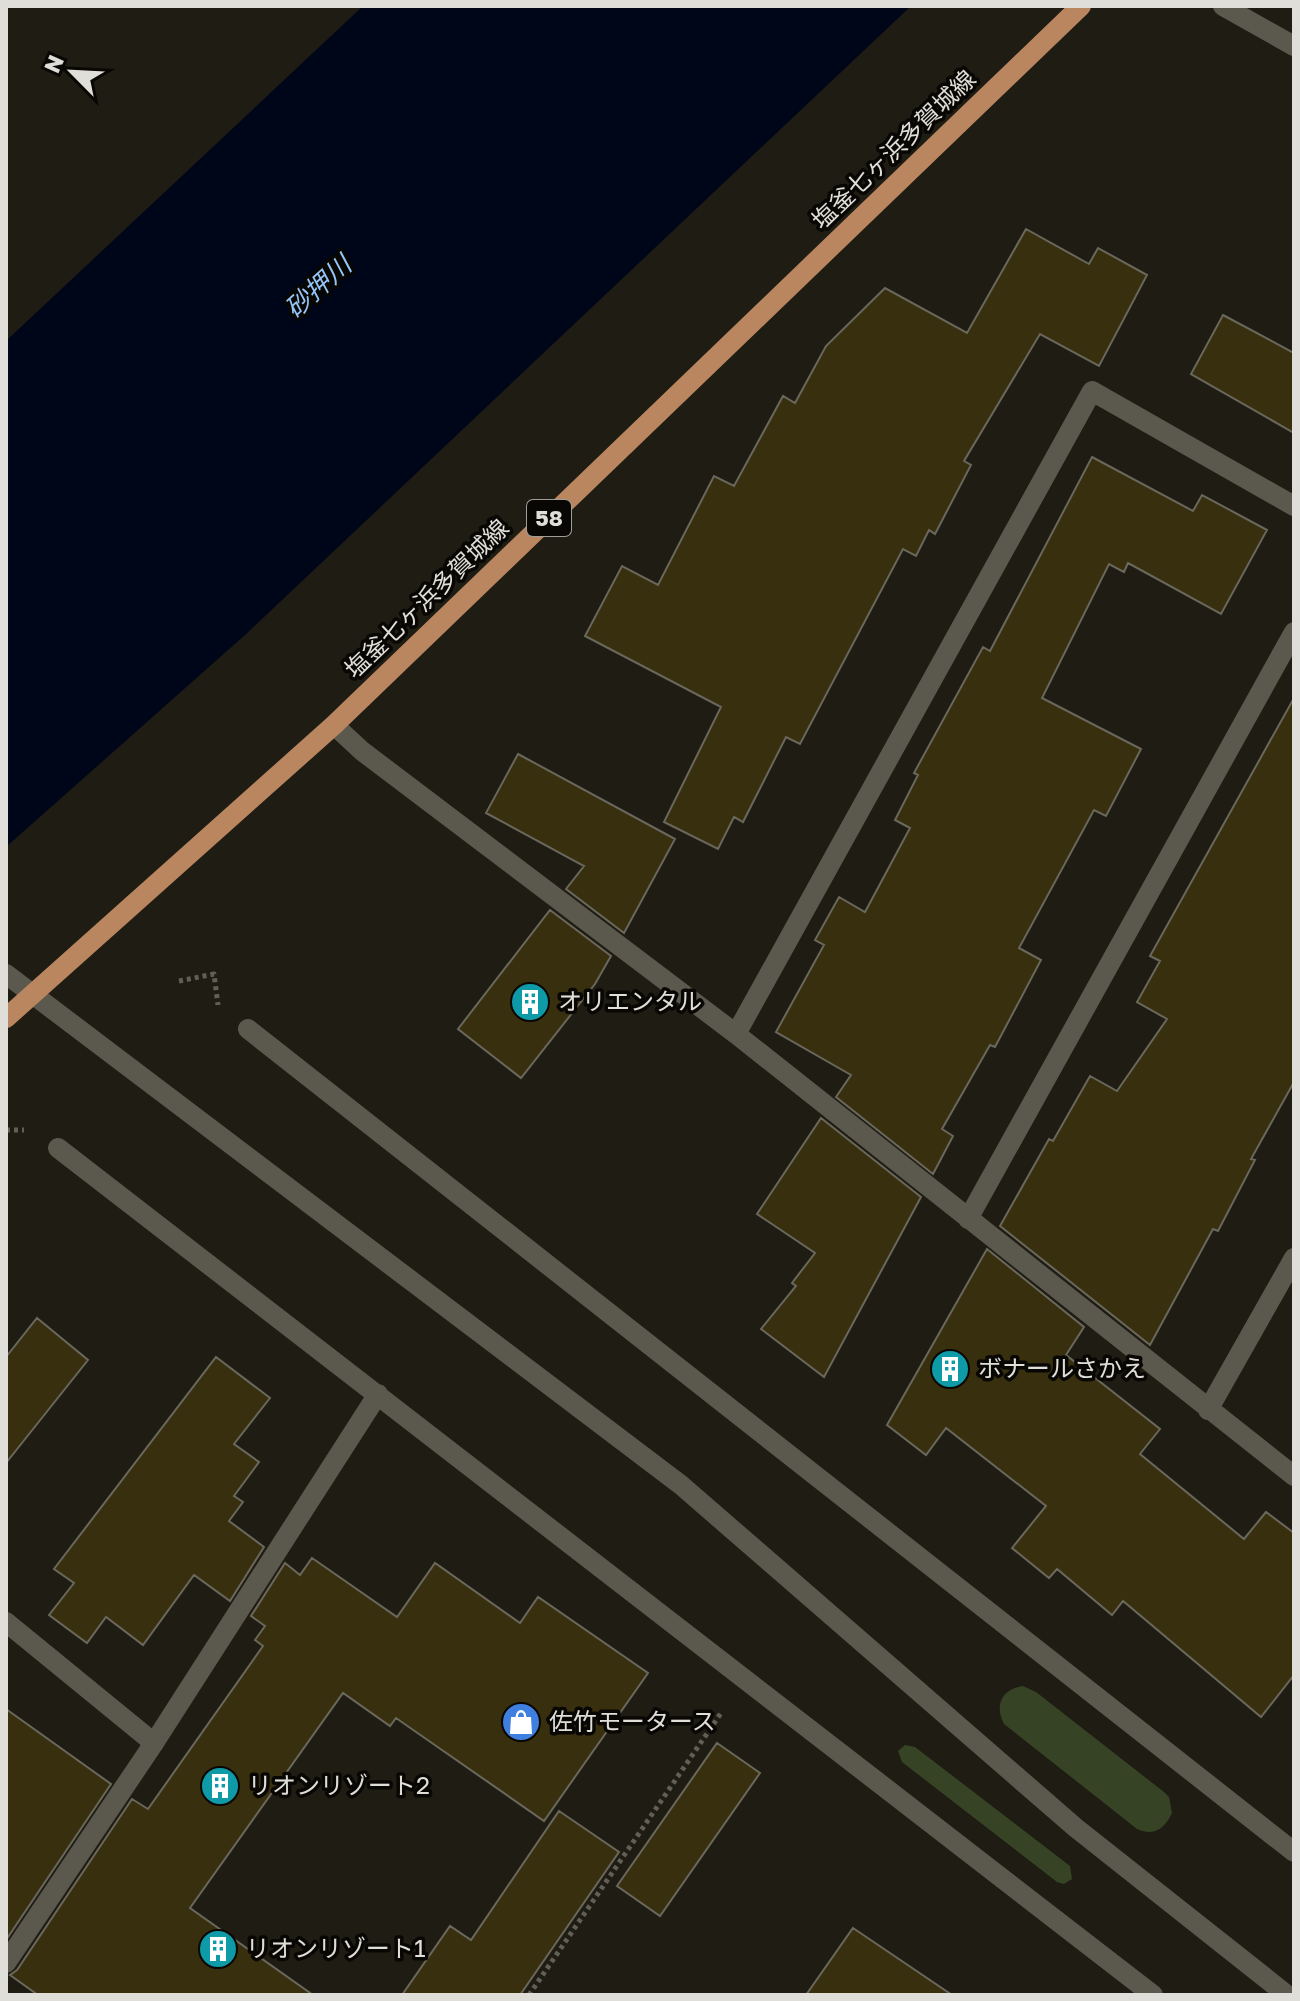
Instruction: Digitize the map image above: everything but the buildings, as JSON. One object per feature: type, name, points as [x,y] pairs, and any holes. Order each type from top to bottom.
[{"type":"main road","name":"塩釜七ヶ浜多賀城線","points":[[6,1018],[334,725],[1081,6]]},
{"type":"street","points":[[1223,6],[1294,46]]},
{"type":"street","points":[[736,1034],[1092,391],[1294,506]]},
{"type":"street","points":[[968,1219],[1294,632]]},
{"type":"street","points":[[334,725],[362,751],[736,1034],[1294,1476]]},
{"type":"street","points":[[6,974],[681,1485],[1076,1828],[1287,1995]]},
{"type":"street","points":[[248,1029],[1294,1852]]},
{"type":"street","points":[[58,1148],[1153,1995]]},
{"type":"street","points":[[1208,1410],[1294,1258]]},
{"type":"street","points":[[6,1963],[154,1743],[378,1394]]},
{"type":"street","points":[[6,1622],[154,1743]]},
{"type":"path","points":[[179,981],[202,976]]},
{"type":"path","points":[[529,1995],[744,1679]]},
{"type":"green space","points":[[1023,1686],[1036,1692],[1164,1792],[1169,1797],[1172,1813],[1166,1823],[1154,1831],[1137,1829],[1004,1724],[1000,1710],[1002,1699],[1005,1694]]},
{"type":"green space","points":[[905,1745],[915,1747],[1070,1866],[1072,1879],[1064,1884],[1057,1882],[902,1762],[898,1751]]},
{"type":"water","name":"砂押川","points":[[363,6],[911,6],[245,635],[6,847],[6,341]]},
{"type":"place","name":"オリエンタル","points":[[530,1002]]},
{"type":"place","name":"ボナールさかえ","points":[[950,1369]]},
{"type":"place","name":"佐竹モータース","points":[[521,1722]]},
{"type":"place","name":"リオンリゾート2","points":[[220,1786]]},
{"type":"place","name":"リオンリゾート1","points":[[218,1949]]}]
